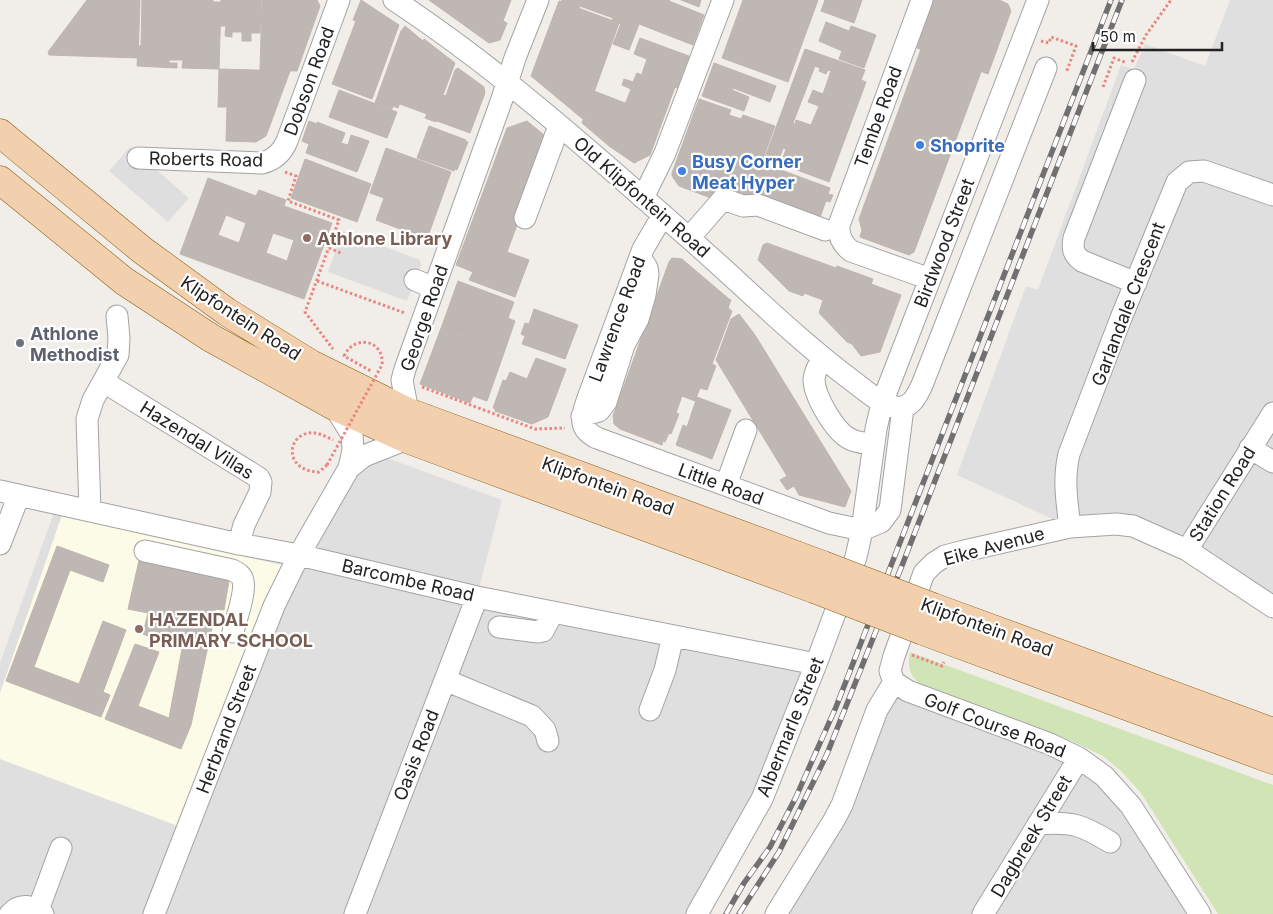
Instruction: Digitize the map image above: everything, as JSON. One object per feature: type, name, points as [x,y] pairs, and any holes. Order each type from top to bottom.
[{"type":"main road","name":"Klipfontein Road","points":[[0,133],[142,250],[227,312],[310,364],[408,412],[818,577],[928,619],[1273,760]]},
{"type":"main road","name":"Klipfontein Road","points":[[0,180],[124,280],[211,338],[334,406],[407,439],[818,577]]},
{"type":"main road","name":"Klipfontein Road","points":[[928,619],[1273,732]]},
{"type":"street","name":"Dobson Road","points":[[273,159],[282,151],[287,141],[340,0]]},
{"type":"street","name":"Old Klipfontein Road","points":[[394,0],[507,83],[663,215],[824,358],[882,402]]},
{"type":"street","name":"George Road","points":[[408,412],[402,380],[423,320],[425,284],[507,83],[538,0]]},
{"type":"street","points":[[643,198],[665,153],[723,0]]},
{"type":"street","name":"Tembe Road","points":[[832,232],[839,225],[922,0]]},
{"type":"street","name":"Birdwood Street","points":[[882,402],[1038,0]]},
{"type":"street","points":[[862,530],[873,444],[882,402],[903,408],[911,404],[919,390],[1034,99],[1056,70]]},
{"type":"street","points":[[1135,80],[1072,247],[1074,255],[1082,261],[1136,283]]},
{"type":"street","points":[[1004,87],[1034,99]]},
{"type":"street","points":[[525,218],[559,126]]},
{"type":"street","name":"Roberts Road","points":[[138,158],[262,162],[273,159]]},
{"type":"street","name":"Garlandale Crescent","points":[[1070,527],[1066,482],[1069,454],[1172,189],[1182,176],[1190,172],[1204,170],[1273,196]]},
{"type":"street","points":[[696,230],[723,199],[743,206],[758,205],[832,232],[851,251],[930,280]]},
{"type":"street","name":"Lawrence Road","points":[[583,422],[616,343],[643,249],[663,215]]},
{"type":"street","points":[[947,235],[977,245]]},
{"type":"street","points":[[90,511],[87,419],[93,400],[118,356],[120,349],[117,316]]},
{"type":"street","points":[[824,358],[814,377],[814,385],[828,417],[849,439],[873,444]]},
{"type":"street","name":"Hazendal Villas","points":[[104,382],[259,478],[261,489],[241,533],[239,544]]},
{"type":"street","name":"Herbrand Street","points":[[154,914],[264,631],[298,555],[349,468],[353,450],[352,435],[334,406]]},
{"type":"street","points":[[862,530],[881,522],[890,510],[903,408]]},
{"type":"street","name":"Station Road","points":[[1187,550],[1273,414]]},
{"type":"street","name":"Little Road","points":[[583,422],[590,435],[597,438],[829,523],[862,530]]},
{"type":"street","points":[[726,486],[746,430]]},
{"type":"street","name":"Herbrand Street","points":[[349,468],[364,456],[407,439]]},
{"type":"street","points":[[1250,448],[1273,462]]},
{"type":"street","points":[[0,544],[9,493]]},
{"type":"street","name":"Barcombe Road","points":[[9,493],[239,544],[298,555],[477,596],[816,664]]},
{"type":"street","name":"Eike Avenue","points":[[894,682],[890,671],[894,656],[924,573],[934,563],[945,556],[1070,527],[1116,524],[1132,526],[1187,550],[1273,608]]},
{"type":"street","name":"Albermarle Street","points":[[697,914],[762,799],[856,557],[862,530]]},
{"type":"street","points":[[145,551],[232,570],[239,574],[243,579],[244,587],[234,627],[264,631]]},
{"type":"street","name":"Oasis Road","points":[[362,912],[477,596]]},
{"type":"street","points":[[499,627],[543,631],[554,612]]},
{"type":"street","points":[[650,710],[665,670],[673,636]]},
{"type":"street","points":[[445,680],[532,716],[545,730],[548,741]]},
{"type":"street","points":[[776,914],[838,812],[877,710],[894,682]]},
{"type":"street","name":"Golf Course Road","points":[[894,682],[908,691],[1032,737],[1078,758],[1104,776],[1131,806],[1196,912]]},
{"type":"street","name":"Dagbreek Street","points":[[983,914],[1078,758]]},
{"type":"street","points":[[1038,824],[1073,823],[1094,832],[1110,842]]},
{"type":"street","points":[[10,914],[17,907],[24,906],[40,912],[61,848]]},
{"type":"path","points":[[1103,87],[1114,58],[1131,64],[1146,35],[1171,0]]},
{"type":"path","points":[[1036,38],[1049,43],[1052,37],[1076,46],[1056,70]]},
{"type":"path","points":[[273,159],[284,172],[296,176],[288,201],[339,220],[305,312],[332,349]]},
{"type":"path","points":[[328,248],[341,253]]},
{"type":"path","points":[[317,281],[423,320]]},
{"type":"path","points":[[324,436],[310,433],[303,435],[297,440],[293,446],[292,456],[301,468],[308,472],[319,472],[327,465],[380,370],[382,358],[376,347],[364,342],[353,344],[348,348],[344,356],[372,371]]},
{"type":"path","points":[[402,380],[535,429],[583,422]]},
{"type":"path","points":[[908,653],[942,666],[945,659]]},
{"type":"shaded area","points":[[1230,0],[1273,0],[1273,607],[1133,526],[1070,527],[957,475],[1026,286],[1038,290],[1121,65],[1134,69],[1145,44],[1205,66]]},
{"type":"shaded area","points":[[130,147],[189,198],[168,222],[109,171]]},
{"type":"shaded area","points":[[343,231],[420,260],[421,265],[407,301],[328,272]]},
{"type":"shaded area","points":[[379,455],[502,500],[477,596],[816,664],[697,914],[0,914],[0,663],[57,504],[298,555],[349,468]]},
{"type":"shaded area","name":"HAZENDAL PRIMARY SCHOOL","points":[[62,515],[282,565],[178,826],[0,759],[0,693]]},
{"type":"shaded area","points":[[894,682],[1104,776],[1200,914],[776,914]]},
{"type":"green space","points":[[910,652],[1273,785],[1273,914],[1218,914],[1141,793],[1121,771],[1103,756],[1074,742],[919,683],[910,669]]},
{"type":"building","points":[[87,0],[140,0],[138,58],[49,55],[48,52]]},
{"type":"building","points":[[142,0],[213,0],[213,2],[221,2],[219,69],[182,68],[183,60],[169,60],[169,63],[177,63],[177,68],[137,66],[138,46],[141,46]]},
{"type":"building","points":[[221,0],[261,0],[260,33],[251,33],[251,41],[242,41],[242,32],[232,32],[232,37],[225,36],[226,26],[221,26]]},
{"type":"building","points":[[262,0],[317,0],[320,6],[297,71],[260,70]]},
{"type":"building","points":[[361,0],[399,25],[372,99],[332,84],[356,21],[353,20]]},
{"type":"building","points":[[429,0],[511,0],[503,21],[507,23],[500,40],[489,43]]},
{"type":"building","points":[[562,0],[630,0],[621,24],[612,21],[613,18],[580,6],[579,8],[561,2]]},
{"type":"building","points":[[630,0],[670,0],[704,15],[693,45],[639,24],[629,50],[613,44]]},
{"type":"building","points":[[681,0],[701,0],[699,7]]},
{"type":"building","points":[[743,0],[818,0],[788,82],[722,58]]},
{"type":"building","points":[[825,0],[862,0],[854,23],[821,11]]},
{"type":"building","points":[[934,0],[999,0],[1008,4],[1011,11],[988,74],[917,48]]},
{"type":"building","points":[[559,1],[619,23],[584,120],[531,76]]},
{"type":"building","points":[[826,22],[849,31],[851,26],[876,35],[864,68],[839,59],[842,51],[819,41]]},
{"type":"building","points":[[405,26],[423,41],[398,108],[393,106],[392,109],[375,103],[401,31]]},
{"type":"building","points":[[640,38],[689,56],[677,88],[642,74],[647,59],[634,54]]},
{"type":"building","points":[[424,39],[455,63],[443,95],[446,96],[436,122],[425,118],[427,114],[400,104]]},
{"type":"building","points":[[805,49],[865,70],[861,80],[866,82],[829,182],[781,164],[786,149],[783,148],[777,165],[764,160]],"holes":[[[815,66],[820,68],[819,71],[826,74],[828,70],[831,71],[823,94],[813,90],[808,102],[819,106],[811,125],[796,120],[795,124],[793,123]]]},
{"type":"building","name":"Shoprite","points":[[921,49],[981,72],[914,252],[909,255],[860,237],[862,230],[859,219]]},
{"type":"building","points":[[714,63],[776,86],[770,102],[733,88],[732,90],[749,97],[744,111],[702,96]]},
{"type":"building","points":[[458,68],[484,87],[485,93],[470,133],[437,121],[455,70]]},
{"type":"building","points":[[219,69],[290,71],[266,136],[256,142],[226,141],[227,107],[218,107]]},
{"type":"building","points":[[637,73],[675,87],[650,155],[634,163],[609,146],[631,89],[622,85],[624,79],[633,82]]},
{"type":"building","points":[[339,90],[397,112],[387,138],[329,117]]},
{"type":"building","points":[[594,91],[625,103],[609,146],[582,123]]},
{"type":"building","points":[[699,99],[731,110],[729,115],[741,119],[743,115],[775,126],[747,202],[711,198],[679,186],[672,176]]},
{"type":"building","points":[[309,121],[317,124],[317,122],[345,133],[341,143],[348,145],[351,135],[369,141],[357,172],[306,153],[309,144],[302,141]]},
{"type":"building","points":[[527,121],[549,139],[507,252],[529,260],[515,297],[469,280],[473,272],[456,265],[507,128]]},
{"type":"building","points":[[429,126],[468,142],[457,170],[455,169],[454,171],[417,158]]},
{"type":"building","points":[[386,148],[451,172],[427,239],[376,220],[384,198],[370,193]]},
{"type":"building","points":[[305,159],[371,184],[357,222],[291,198]]},
{"type":"building","points":[[762,163],[830,188],[828,194],[833,195],[830,202],[826,201],[819,220],[750,195]]},
{"type":"building","name":"Athlone Library","points":[[208,178],[256,196],[259,190],[286,200],[284,206],[332,223],[304,299],[180,254]],"holes":[[[226,215],[246,223],[239,243],[218,235]],[[273,233],[294,240],[287,261],[266,253]]]},
{"type":"building","points":[[767,243],[873,279],[871,284],[901,295],[880,352],[861,356],[852,344],[847,342],[819,313],[823,300],[804,293],[803,296],[789,291],[758,260],[763,245]]},
{"type":"building","points":[[672,258],[682,259],[731,300],[728,308],[732,311],[712,364],[716,366],[707,390],[700,388],[695,401],[682,396],[676,413],[679,414],[671,434],[669,433],[662,445],[620,429],[614,424],[613,416]]},
{"type":"building","points":[[458,281],[514,302],[508,318],[515,321],[506,347],[443,323]]},
{"type":"building","points":[[534,309],[578,325],[565,359],[522,344],[525,336],[521,334],[525,323],[529,324]]},
{"type":"building","points":[[739,314],[755,335],[851,491],[845,507],[799,495],[794,486],[787,490],[780,480],[787,476],[716,360],[731,319]]},
{"type":"building","points":[[443,323],[506,347],[487,401],[473,396],[470,403],[420,384]]},
{"type":"building","points":[[536,358],[566,369],[548,417],[532,424],[495,411],[493,408],[503,380],[506,381],[510,372],[527,379]]},
{"type":"building","points":[[697,397],[731,410],[712,459],[676,445],[683,425],[687,427]]},
{"type":"building","points":[[57,546],[109,565],[103,582],[70,570],[34,667],[79,684],[103,621],[126,630],[103,692],[110,695],[101,717],[6,681]]},
{"type":"building","points":[[140,556],[230,575],[224,610],[216,609],[191,725],[181,749],[105,719],[135,644],[159,652],[138,706],[169,718],[182,649],[150,641],[150,637],[143,634],[148,613],[128,609]]},
{"type":"railway","points":[[726,914],[744,883],[770,847],[796,797],[836,707],[1111,0]]},
{"type":"railway","points":[[739,914],[779,852],[827,754],[1122,0]]},
{"type":"place","name":"Shoprite","points":[[920,145]]},
{"type":"place","name":"Busy Corner Meat Hyper","points":[[682,171]]},
{"type":"place","name":"Athlone Library","points":[[307,238]]},
{"type":"place","name":"Athlone Methodist","points":[[20,343]]},
{"type":"place","name":"HAZENDAL PRIMARY SCHOOL","points":[[139,629]]}]
